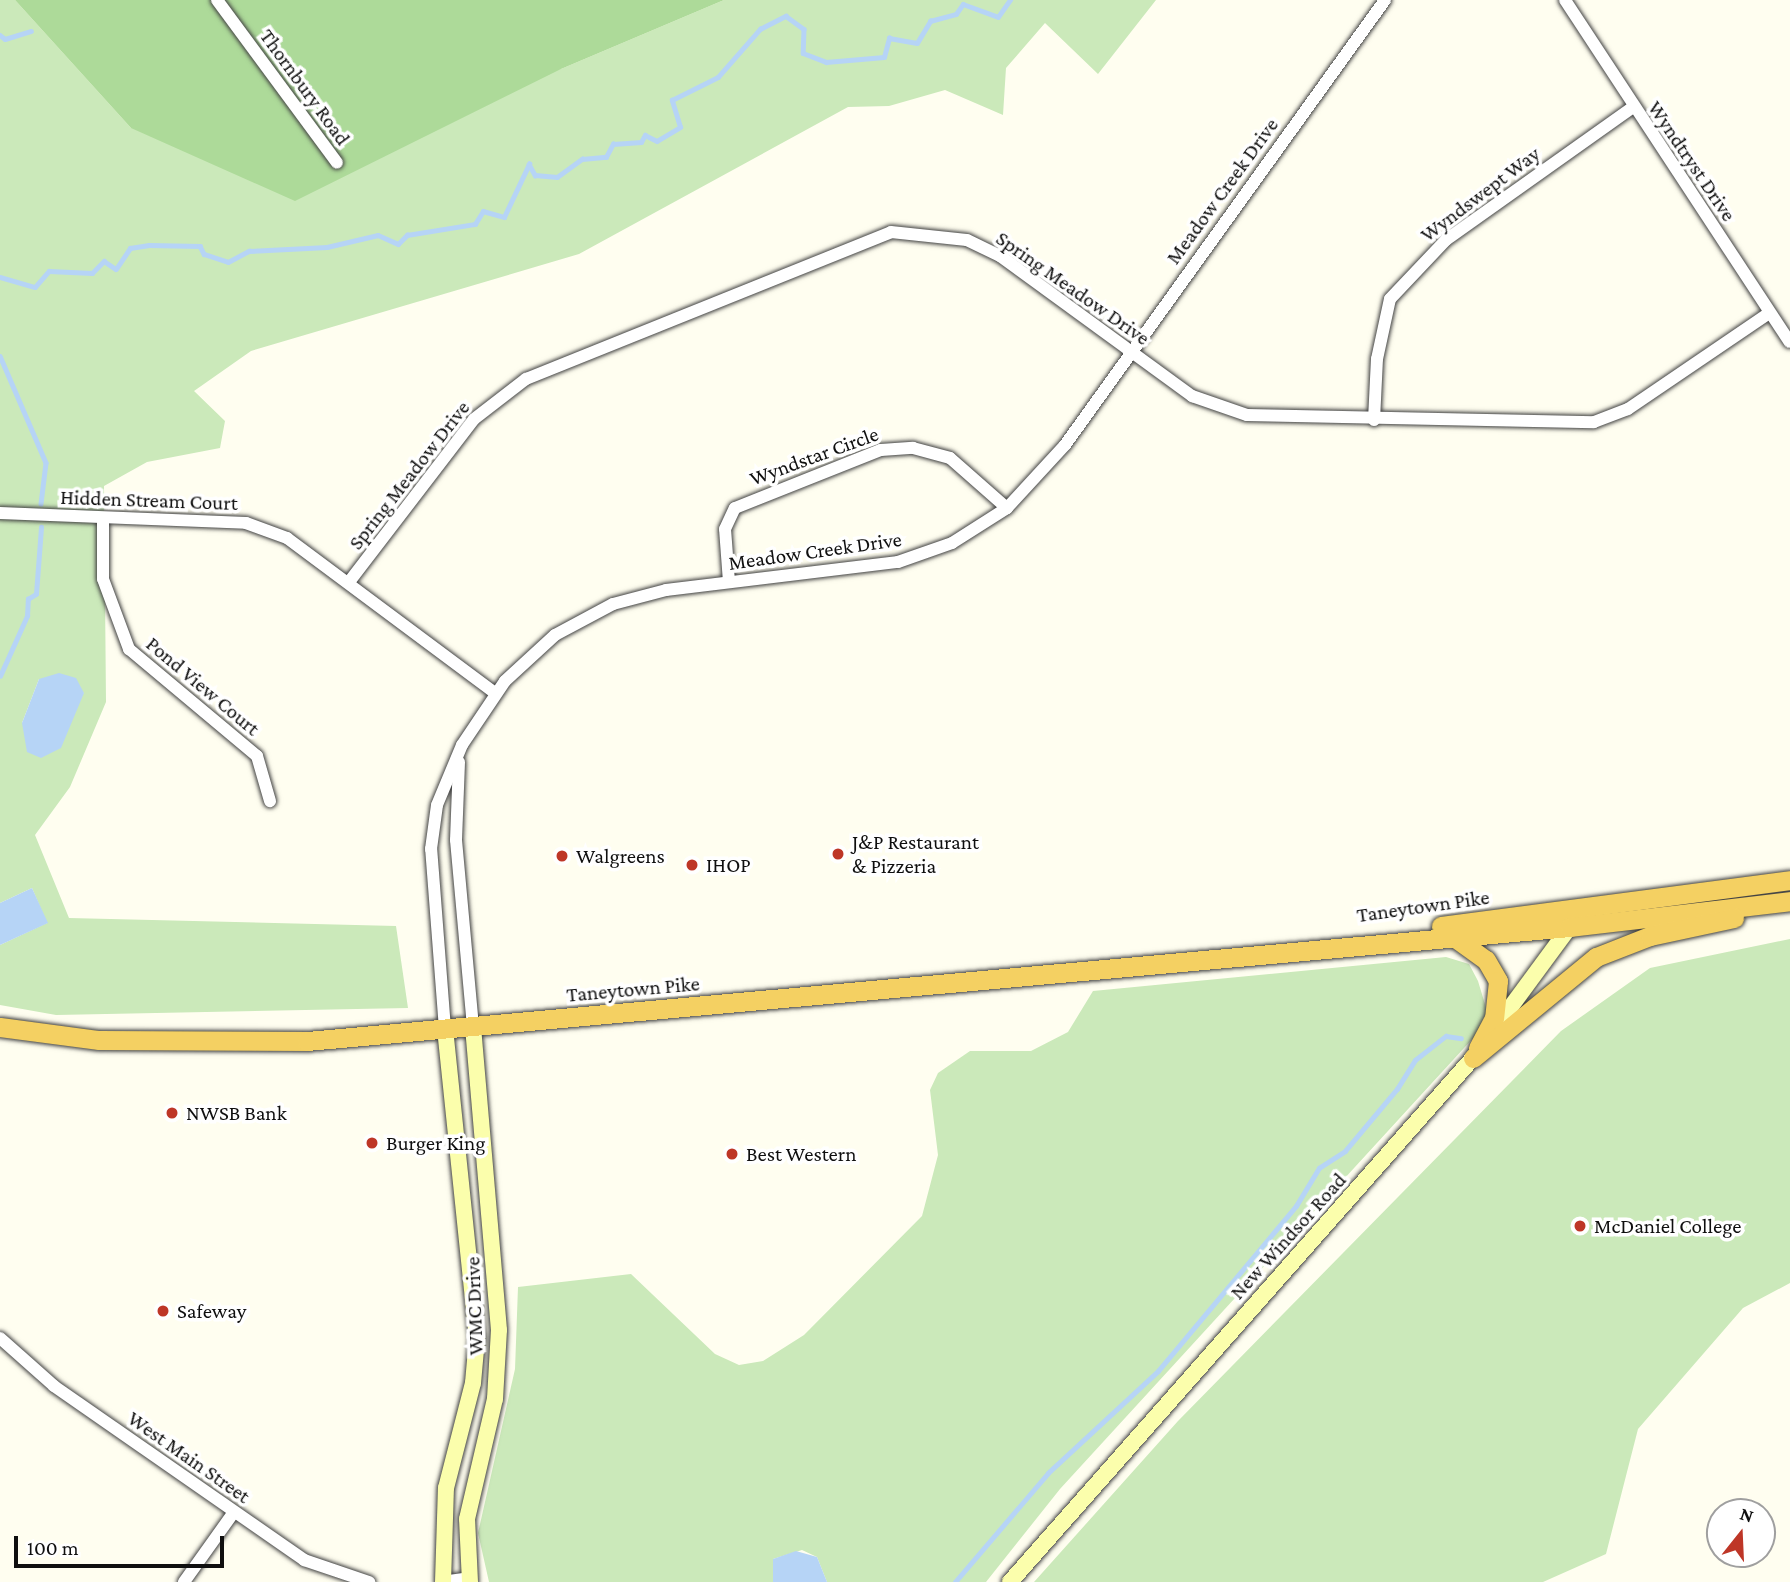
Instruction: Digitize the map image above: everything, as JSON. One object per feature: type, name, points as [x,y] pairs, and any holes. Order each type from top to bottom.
[{"type":"highway","name":"Taneytown Pike","points":[[1270,951],[1582,906],[1790,880]]},
{"type":"highway","name":"Taneytown Pike","points":[[0,1027],[168,1042],[307,1041],[1270,951],[1570,927],[1790,903]]},
{"type":"highway","points":[[1473,1058],[1572,974],[1623,944],[1790,903]]},
{"type":"highway","points":[[1454,937],[1486,960],[1498,981],[1494,1018],[1473,1058]]},
{"type":"main road","name":"New Windsor Road","points":[[1010,1582],[1473,1058],[1570,927],[1582,906]]},
{"type":"main road","name":"WMC Drive","points":[[469,1580],[467,1519],[495,1399],[499,1330],[474,1027]]},
{"type":"main road","name":"WMC Drive","points":[[443,1582],[446,1488],[473,1383],[477,1338],[445,1029]]},
{"type":"street","name":"Thornbury Road","points":[[217,0],[337,163]]},
{"type":"street","name":"Meadow Creek Drive","points":[[445,1029],[431,849],[437,805],[462,745],[495,693],[538,648],[591,614],[636,596],[898,562],[952,543],[1007,508],[1048,468],[1385,0]]},
{"type":"street","name":"Wyndtryst Drive","points":[[1564,0],[1790,342]]},
{"type":"street","name":"Wyndswept Way","points":[[1374,420],[1377,359],[1390,299],[1446,240],[1633,107]]},
{"type":"street","name":"Spring Meadow Drive","points":[[349,582],[474,419],[526,379],[891,232],[978,245],[1131,352],[1222,410],[1374,420],[1594,422],[1628,409],[1769,313]]},
{"type":"street","name":"Wyndstar Circle","points":[[729,582],[725,529],[735,508],[881,450],[913,448],[950,458],[1007,508]]},
{"type":"street","name":"Hidden Stream Court","points":[[0,513],[246,523],[288,538],[495,693]]},
{"type":"street","name":"Pond View Court","points":[[103,518],[105,589],[129,649],[257,756],[270,802]]},
{"type":"street","name":"Meadow Creek Drive","points":[[462,745],[456,840],[474,1027]]},
{"type":"street","name":"West Main Street","points":[[0,1338],[54,1386],[304,1560],[369,1582]]},
{"type":"street","points":[[184,1582],[234,1511]]},
{"type":"street","points":[[443,1582],[469,1580]]},
{"type":"green space","points":[[0,0],[15,0],[131,128],[561,69],[724,0],[1156,0],[1098,74],[1045,23],[1006,68],[1003,115],[945,90],[889,106],[848,107],[579,254],[251,351],[194,391],[225,421],[220,448],[147,462],[104,486],[106,702],[70,787],[35,835],[69,918],[396,926],[408,1008],[56,1015],[0,1005],[0,945],[47,923],[32,888],[0,903]],"holes":[[[39,679],[84,693],[22,723]]]},
{"type":"green space","points":[[15,0],[724,0],[561,69],[295,201],[131,128]]},
{"type":"green space","name":"McDaniel College","points":[[1790,939],[1790,1283],[1743,1308],[1638,1429],[1606,1554],[1543,1582],[1034,1582],[1178,1421],[1561,1031],[1650,968]]},
{"type":"green space","points":[[1446,957],[1469,964],[1478,981],[1487,1011],[1475,1036],[1060,1489],[986,1582],[827,1582],[817,1557],[802,1550],[773,1559],[773,1582],[489,1582],[478,1533],[515,1369],[518,1287],[631,1274],[715,1354],[739,1365],[763,1361],[804,1335],[922,1216],[938,1155],[930,1090],[938,1073],[970,1051],[1031,1051],[1068,1032],[1093,991]]},
{"type":"water","points":[[59,673],[76,678],[84,693],[61,748],[41,758],[27,752],[22,723],[39,679]]},
{"type":"water","points":[[32,888],[48,923],[0,945],[0,903]]},
{"type":"water","points":[[796,1551],[817,1557],[827,1582],[773,1582],[773,1559]]},
{"type":"waterway","points":[[0,277],[35,287],[49,271],[92,273],[104,261],[116,269],[130,248],[149,245],[200,246],[204,254],[228,262],[249,251],[327,247],[378,235],[398,244],[407,235],[475,224],[483,211],[504,217],[529,164],[535,175],[557,177],[582,159],[606,157],[613,144],[641,142],[645,135],[657,141],[680,127],[672,100],[718,77],[760,29],[786,16],[804,29],[803,53],[826,62],[884,57],[889,38],[917,43],[930,21],[956,14],[963,4],[998,17],[1010,0]]},
{"type":"waterway","points":[[0,35],[5,39],[31,31]]},
{"type":"waterway","points":[[0,356],[46,463],[41,504]]},
{"type":"waterway","points":[[0,676],[27,616],[28,599],[36,594],[41,527]]},
{"type":"waterway","points":[[955,1582],[1048,1473],[1158,1371],[1296,1206],[1319,1168],[1345,1151],[1397,1089],[1415,1060],[1446,1036],[1461,1038]]},
{"type":"place","name":"J&P Restaurant & Pizzeria","points":[[838,854]]},
{"type":"place","name":"Walgreens","points":[[562,856]]},
{"type":"place","name":"IHOP","points":[[692,865]]},
{"type":"place","name":"NWSB Bank","points":[[172,1113]]},
{"type":"place","name":"Burger King","points":[[372,1143]]},
{"type":"place","name":"Best Western","points":[[732,1154]]},
{"type":"place","name":"McDaniel College","points":[[1580,1226]]},
{"type":"place","name":"Safeway","points":[[163,1311]]}]
